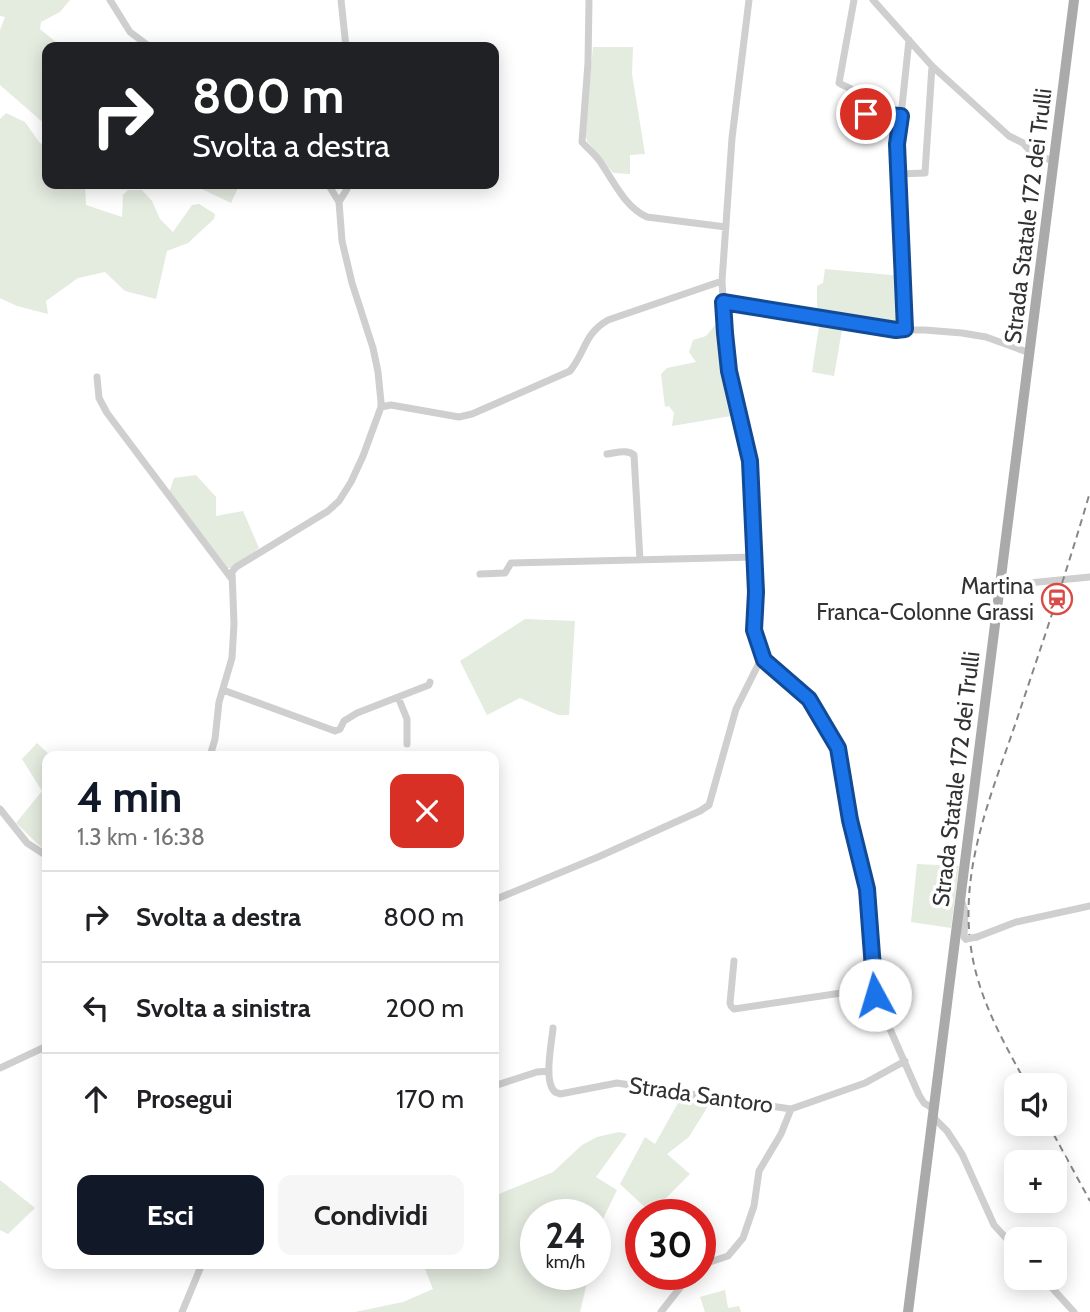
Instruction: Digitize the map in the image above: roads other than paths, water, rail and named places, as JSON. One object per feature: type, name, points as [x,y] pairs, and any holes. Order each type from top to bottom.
[{"type":"main road","name":"Strada Statale 172 dei Trulli","points":[[908,1312],[1074,0]]},
{"type":"street","points":[[110,0],[130,32],[143,42]]},
{"type":"street","points":[[341,0],[345,42]]},
{"type":"street","points":[[589,0],[588,63],[582,142],[638,213],[647,217],[726,227]]},
{"type":"street","points":[[749,0],[732,138],[722,281],[729,371],[750,461],[756,592],[754,630],[764,660],[809,699],[838,748],[850,820],[867,889],[874,988],[883,1015],[919,1095],[962,1154],[994,1225],[1004,1236]]},
{"type":"street","points":[[854,0],[839,83],[857,94],[866,114],[901,116]]},
{"type":"street","points":[[873,0],[932,66],[1009,136],[1023,143],[1035,157],[1054,160]]},
{"type":"street","points":[[905,329],[897,144],[909,40]]},
{"type":"street","points":[[898,174],[925,173],[932,66]]},
{"type":"street","points":[[211,751],[219,702],[234,642],[232,572],[328,511],[339,501],[363,456],[381,407],[373,348],[342,242],[340,202],[331,189]]},
{"type":"street","points":[[340,202],[347,189]]},
{"type":"street","points":[[381,407],[391,405],[459,417],[472,414],[570,371],[589,336],[597,326],[608,320],[722,281]]},
{"type":"street","points":[[723,302],[896,330],[962,333],[986,337],[1030,352]]},
{"type":"street","points":[[97,377],[99,398],[107,413],[231,578]]},
{"type":"street","points":[[607,454],[631,452],[634,455],[640,560]]},
{"type":"street","points":[[480,574],[505,573],[511,563],[755,557]]},
{"type":"street","points":[[999,586],[1090,577]]},
{"type":"street","points":[[499,898],[598,857],[709,805],[736,709],[759,663],[764,660]]},
{"type":"street","points":[[223,691],[335,731],[340,729],[348,717],[429,685],[430,682]]},
{"type":"street","points":[[398,697],[407,719],[407,744]]},
{"type":"street","points":[[0,809],[27,843],[42,853]]},
{"type":"street","points":[[960,898],[965,911],[966,939],[1016,922],[1090,906]]},
{"type":"street","points":[[734,961],[730,1003],[734,1009],[874,988]]},
{"type":"street","points":[[499,1084],[549,1072],[553,1028]]},
{"type":"street","points":[[0,1068],[42,1048]]},
{"type":"street","name":"Strada Santoro","points":[[549,1072],[552,1086],[557,1093],[618,1083],[792,1108],[865,1083],[905,1061]]},
{"type":"street","points":[[716,1260],[728,1256],[743,1238],[754,1206],[759,1171],[781,1134],[792,1108]]},
{"type":"street","points":[[182,1312],[200,1269]]},
{"type":"street","points":[[661,1312],[680,1290]]},
{"type":"street","points":[[1053,1290],[1074,1312]]},
{"type":"railway","points":[[1020,1073],[985,1002],[974,966],[969,918],[970,888],[974,858],[989,801],[1090,492]]},
{"type":"railway","points":[[1055,1136],[1090,1201]]},
{"type":"place","name":"Martina Franca-Colonne Grassi","points":[[1057,599]]}]
